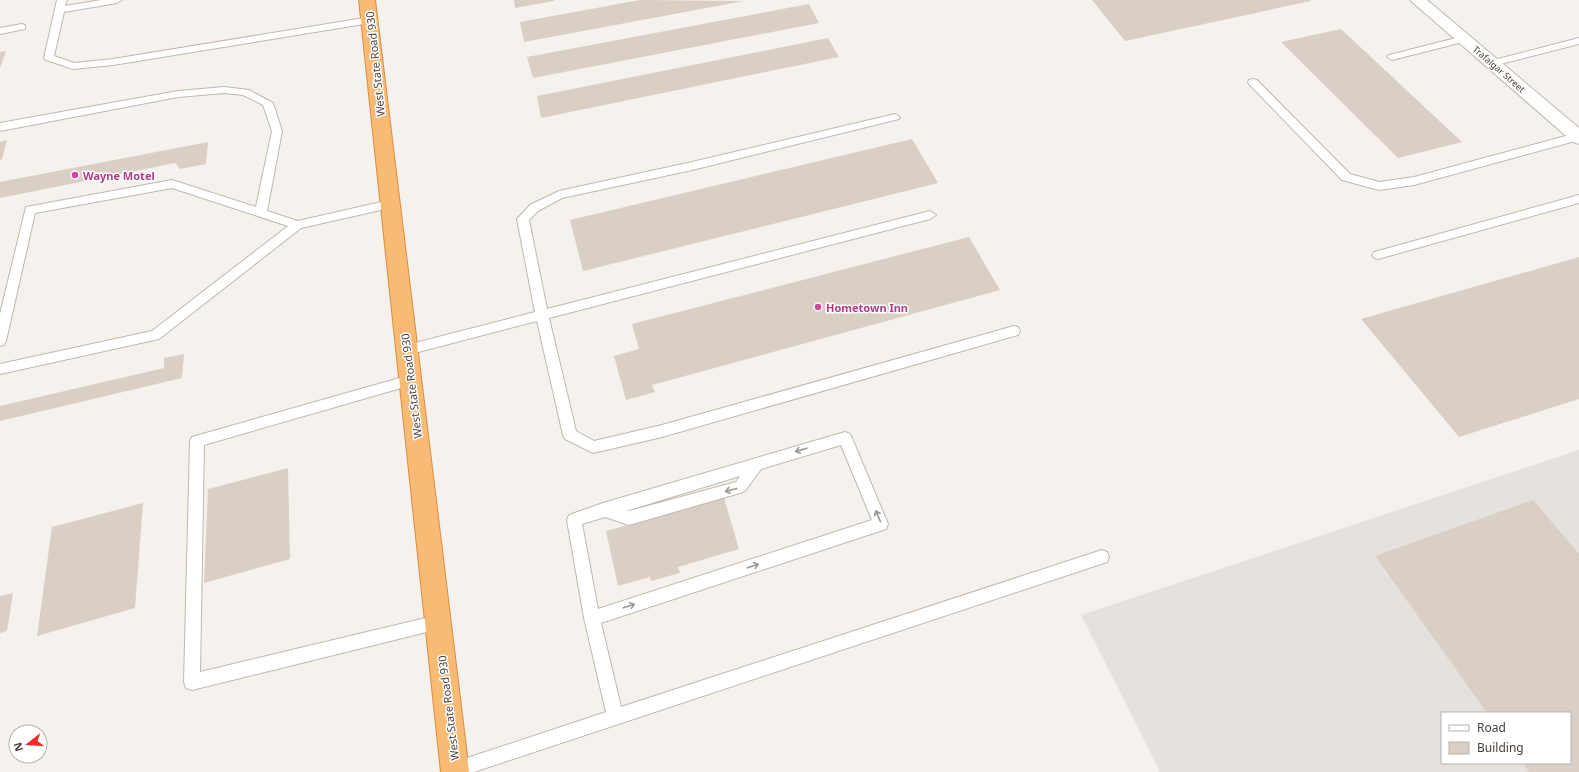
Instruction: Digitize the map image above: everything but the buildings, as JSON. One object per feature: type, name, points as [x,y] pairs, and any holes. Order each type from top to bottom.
[{"type":"highway","name":"West State Road 930","points":[[368,10],[455,771]]},
{"type":"street","name":"Trafalgar Street","points":[[1418,0],[1578,137]]},
{"type":"lane","points":[[118,0],[61,5],[49,58],[73,66],[113,62],[368,10]]},
{"type":"lane","points":[[0,30],[22,27]]},
{"type":"lane","points":[[1392,57],[1464,39]]},
{"type":"lane","points":[[1493,63],[1579,42]]},
{"type":"lane","points":[[1253,82],[1346,178],[1379,186],[1414,181],[1578,137]]},
{"type":"lane","points":[[0,127],[178,94],[224,90],[245,92],[268,102],[277,131],[262,212]]},
{"type":"lane","points":[[895,117],[692,166],[559,195],[534,208],[523,219],[542,314],[570,435],[593,447],[662,431],[1014,331]]},
{"type":"lane","points":[[0,341],[30,210],[172,184],[262,212],[298,225]]},
{"type":"lane","points":[[1378,255],[1579,199]]},
{"type":"lane","points":[[0,370],[155,335],[298,225],[390,204]]},
{"type":"lane","points":[[407,350],[930,214]]},
{"type":"lane","points":[[410,380],[197,441],[192,682],[438,623]]},
{"type":"lane","points":[[592,618],[881,524],[845,438],[758,463],[574,520],[592,618],[615,717]]},
{"type":"lane","points":[[455,771],[1102,557]]},
{"type":"shaded area","points":[[1579,450],[1579,772],[1160,772],[1081,615]]},
{"type":"place","name":"Wayne Motel","points":[[75,175]]},
{"type":"place","name":"Hometown Inn","points":[[818,307]]}]
